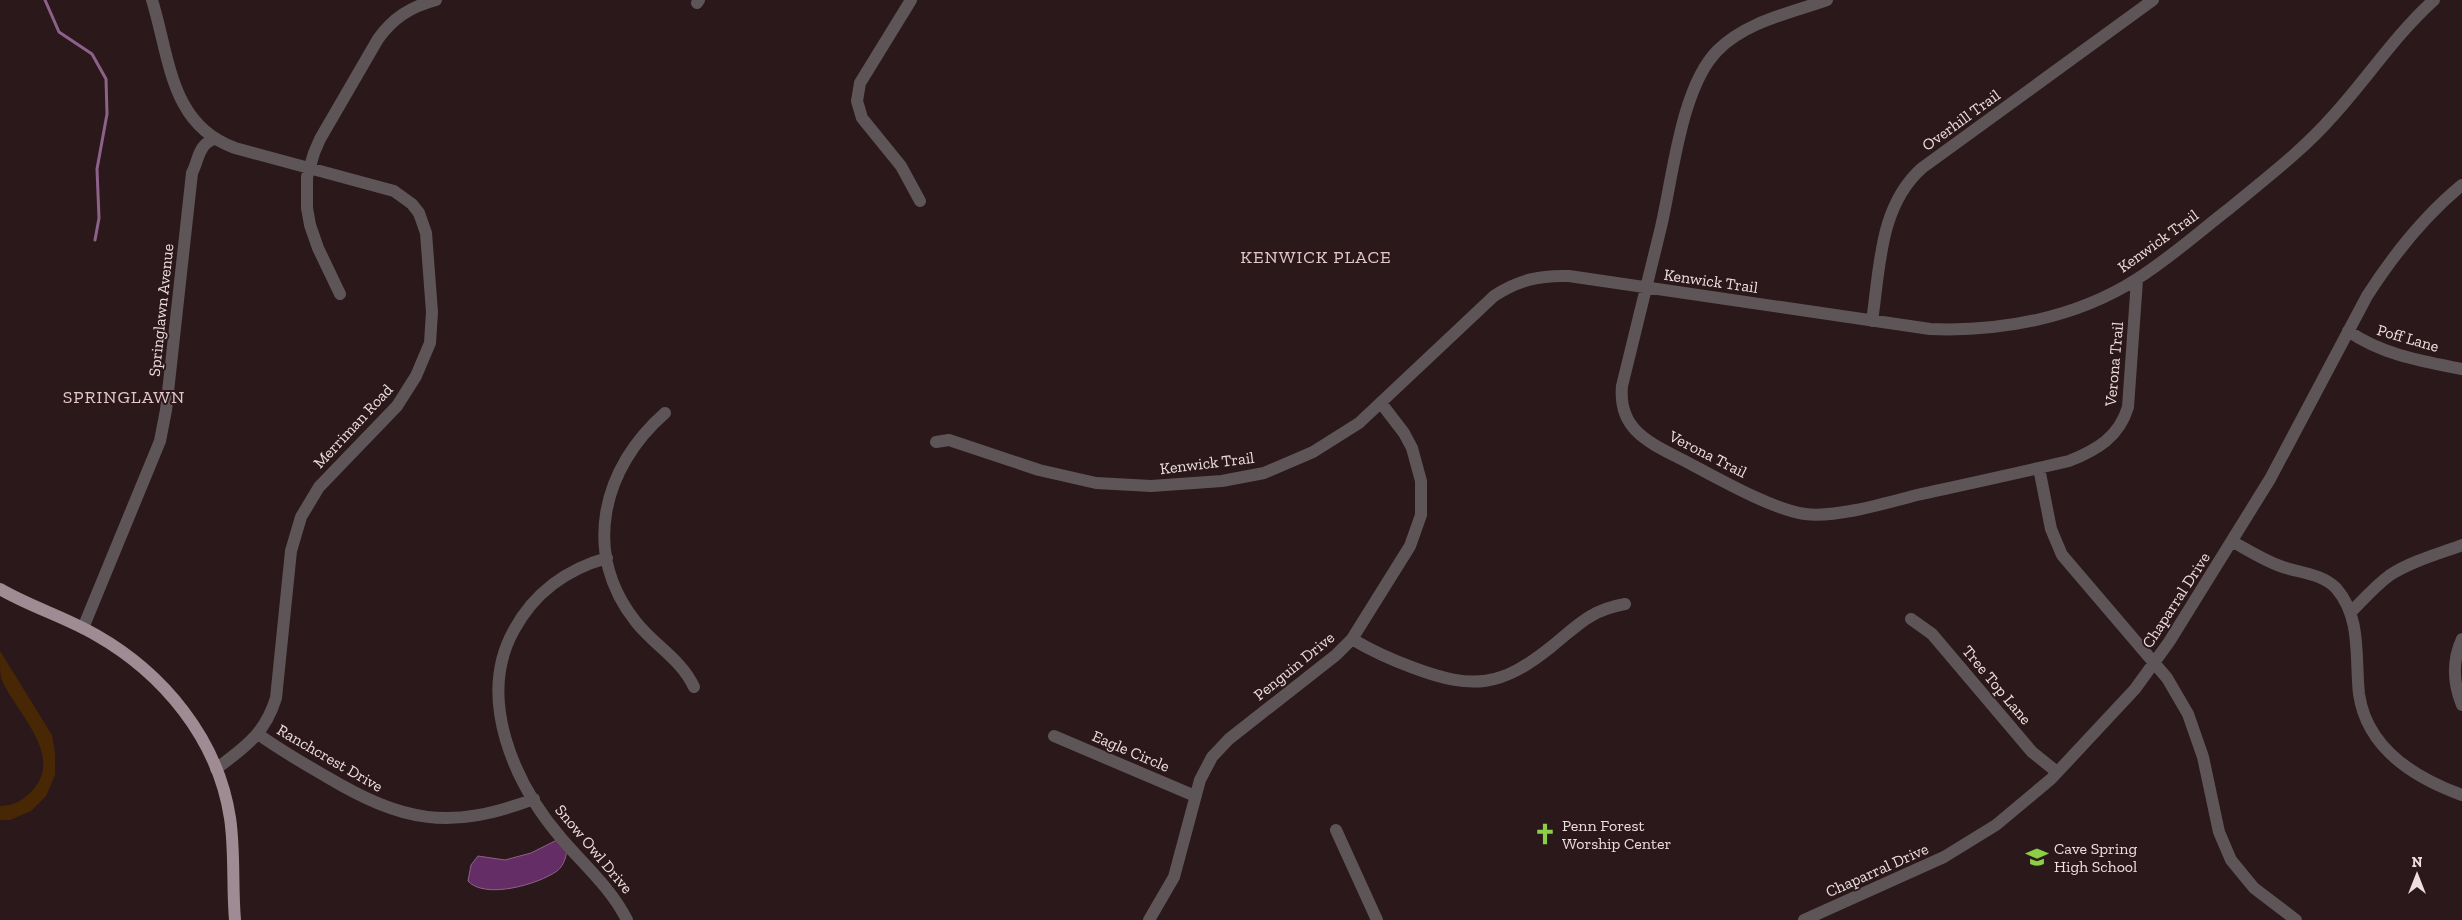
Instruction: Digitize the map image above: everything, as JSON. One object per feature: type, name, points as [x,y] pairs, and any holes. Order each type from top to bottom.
[{"type":"main road","points":[[0,589],[83,628],[116,647],[159,682],[193,724],[216,769],[230,818],[235,920]]},
{"type":"street","name":"Merriman Road","points":[[152,0],[180,99],[193,121],[214,139],[235,148],[394,191],[412,204],[419,213],[426,233],[432,324],[430,344],[408,392],[383,423],[319,487],[300,517],[291,551],[276,698],[272,712],[258,734],[216,769]]},
{"type":"street","points":[[340,294],[318,248],[310,225],[306,190],[309,168],[320,139],[378,39],[397,18],[419,5],[436,0]]},
{"type":"street","points":[[911,0],[860,83],[857,101],[862,118],[901,166],[920,201]]},
{"type":"street","name":"Verona Trail","points":[[1827,0],[1763,22],[1728,42],[1707,63],[1693,92],[1622,386],[1622,405],[1629,422],[1635,430],[1660,448],[1751,494],[1796,512],[1821,515],[1868,507],[2069,462],[2099,447],[2113,437],[2125,418],[2128,407],[2137,280]]},
{"type":"street","name":"Overhill Trail","points":[[1872,321],[1887,225],[1897,199],[1915,174],[2153,0]]},
{"type":"street","name":"Kenwick Trail","points":[[936,442],[949,440],[1039,470],[1096,483],[1152,486],[1222,481],[1264,473],[1313,452],[1359,423],[1482,306],[1494,296],[1519,282],[1534,277],[1568,276],[1930,329],[1959,330],[2018,324],[2071,310],[2137,280],[2190,241],[2308,142],[2332,117],[2402,32],[2434,0]]},
{"type":"street","name":"Springlawn Avenue","points":[[83,628],[156,450],[165,422],[192,173],[204,143],[214,139]]},
{"type":"street","name":"Chaparral Drive","points":[[1804,920],[1944,857],[1976,839],[2026,801],[2057,772],[2135,689],[2233,542],[2270,479],[2367,296],[2404,242],[2421,222],[2462,185]]},
{"type":"street","name":"Poff Lane","points":[[2348,331],[2368,345],[2388,352],[2462,369]]},
{"type":"street","name":"Penguin Drive","points":[[1149,920],[1174,877],[1181,860],[1204,769],[1222,745],[1336,655],[1352,639],[1410,546],[1420,515],[1422,481],[1412,448],[1401,429],[1381,403]]},
{"type":"street","points":[[665,413],[642,436],[629,453],[611,488],[604,520],[607,558],[612,577],[628,612],[654,641],[681,664],[694,687]]},
{"type":"street","points":[[2039,468],[2051,529],[2062,554],[2087,586],[2154,663],[2181,700],[2196,732],[2216,821],[2224,846],[2241,873],[2254,888],[2291,919]]},
{"type":"street","points":[[2233,542],[2280,566],[2324,580],[2342,596],[2350,613],[2358,646],[2359,694],[2368,722],[2378,739],[2388,752],[2411,772],[2435,785],[2462,795]]},
{"type":"street","points":[[2350,613],[2374,587],[2390,576],[2420,560],[2462,545]]},
{"type":"street","name":"Snow Owl Drive","points":[[607,558],[581,567],[544,590],[520,619],[503,656],[498,686],[500,720],[513,759],[534,798],[560,837],[613,895],[628,920]]},
{"type":"street","points":[[1352,639],[1372,651],[1442,679],[1469,683],[1484,682],[1523,668],[1582,620],[1597,611],[1624,604]]},
{"type":"street","name":"Tree Top Lane","points":[[1911,619],[1932,634],[2032,752],[2057,772]]},
{"type":"street","points":[[2462,639],[2455,660],[2454,673],[2462,705]]},
{"type":"street","name":"Ranchcrest Drive","points":[[258,734],[361,797],[411,815],[440,818],[473,816],[495,812],[534,798]]},
{"type":"street","name":"Eagle Circle","points":[[1054,736],[1196,796]]},
{"type":"street","points":[[1336,830],[1377,920]]},
{"type":"shaded area","points":[[0,651],[52,735],[55,753],[55,775],[46,796],[31,811],[10,820],[0,820],[0,806],[17,802],[31,792],[41,778],[43,764],[41,749],[34,734],[1,678]]},
{"type":"shaded area","points":[[557,840],[567,847],[566,857],[559,869],[549,876],[525,885],[499,890],[476,887],[468,881],[471,865],[478,856],[505,860],[531,853]]},
{"type":"waterway","points":[[45,0],[59,32],[92,54],[106,79],[107,114],[97,169],[99,218],[95,240]]},
{"type":"place","name":"Penn Forest Worship Center","points":[[1545,834]]},
{"type":"place","name":"Cave Spring High School","points":[[2037,857]]},
{"type":"district","name":"KENWICK PLACE","points":[[1316,257]]},
{"type":"district","name":"SPRINGLAWN","points":[[124,397]]}]
